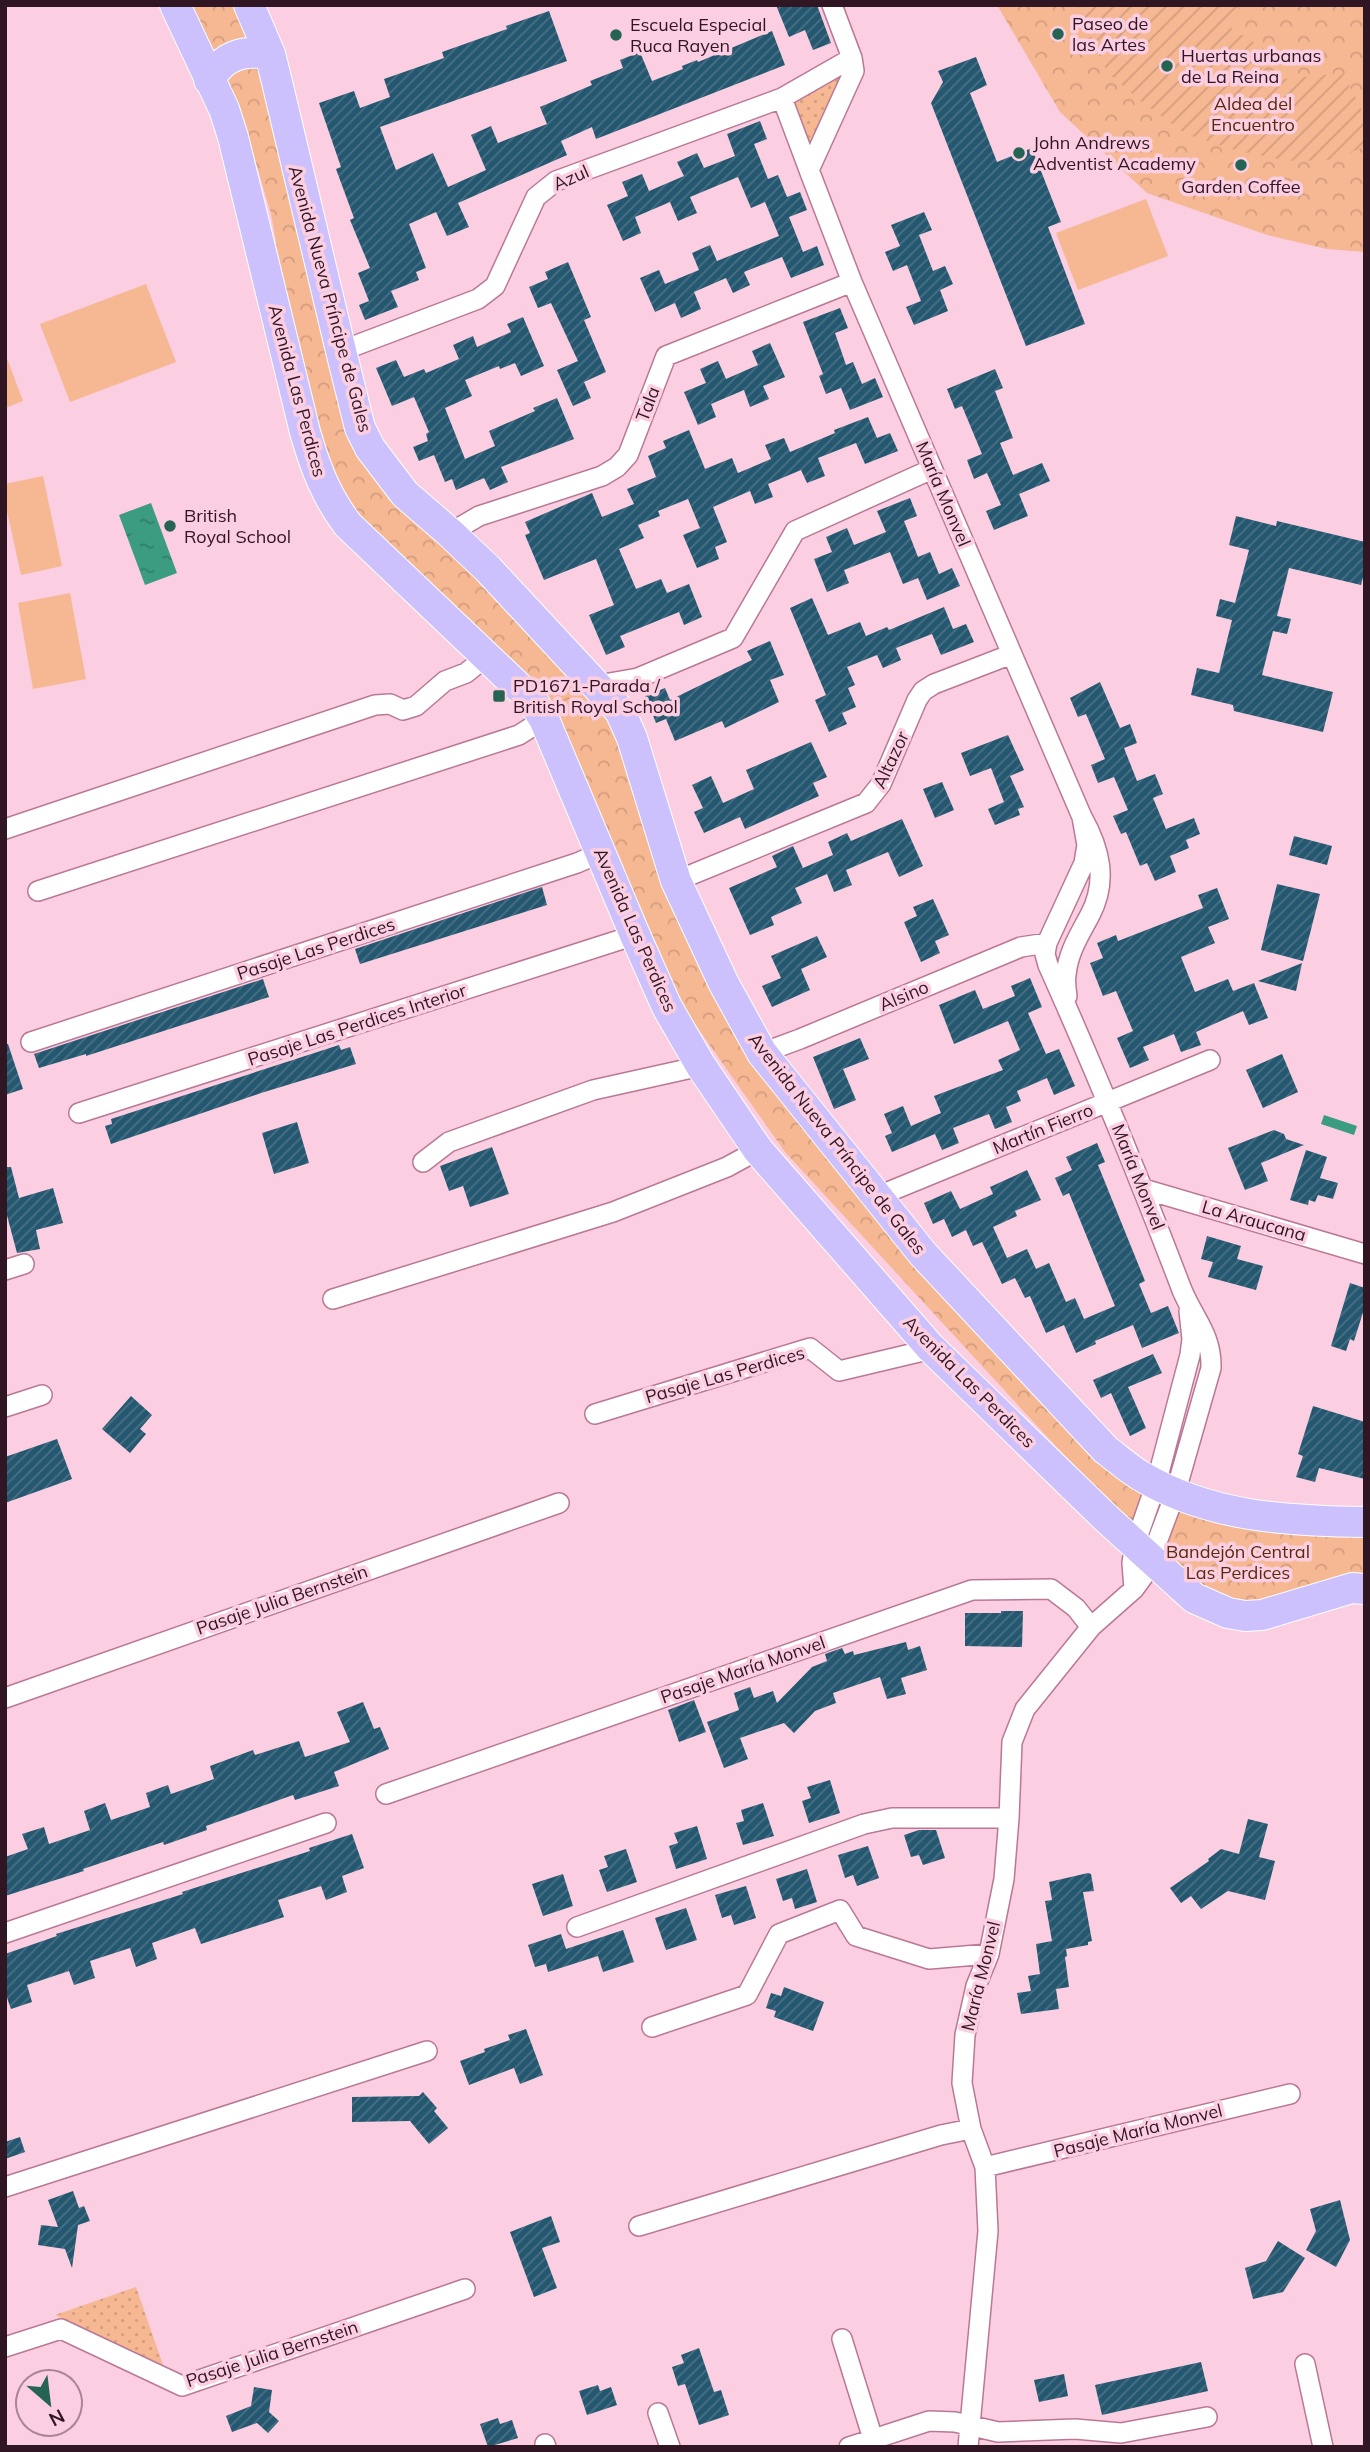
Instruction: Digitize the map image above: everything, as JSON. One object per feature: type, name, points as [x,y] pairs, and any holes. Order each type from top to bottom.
[{"type":"main road","name":"Avenida Las Perdices","points":[[175,5],[224,109],[233,137],[305,432],[318,475],[332,505],[348,525],[532,700],[544,719],[667,1007],[701,1066],[758,1150],[930,1347],[1195,1598],[1228,1613],[1245,1616],[1262,1615],[1352,1588],[1365,1589]]},
{"type":"main road","name":"Avenida Nueva Príncipe de Gales","points":[[249,5],[270,54],[360,428],[376,458],[405,495],[450,533],[496,578],[598,685],[627,723],[676,881],[724,984],[762,1053],[923,1254],[1090,1434],[1115,1457],[1139,1475],[1210,1507],[1298,1521],[1365,1522]]},
{"type":"main road","points":[[209,80],[222,62],[232,56],[244,52],[270,54]]},
{"type":"street","points":[[809,170],[854,71],[852,58],[832,5]]},
{"type":"street","name":"Azul","points":[[341,351],[478,299],[495,286],[536,197],[556,181],[782,98],[852,58]]},
{"type":"street","name":"María Monvel","points":[[782,98],[852,282],[1082,817],[1094,838],[1099,856],[1100,886],[1091,913],[1070,953],[1065,975],[1067,1011]]},
{"type":"street","name":"Tala","points":[[450,533],[479,516],[602,476],[617,467],[628,455],[666,356],[852,282]]},
{"type":"street","points":[[598,685],[638,678],[733,638],[795,531],[932,469]]},
{"type":"street","name":"Altazor","points":[[676,881],[872,799],[923,691],[934,684],[1012,654]]},
{"type":"street","points":[[5,830],[375,705],[390,704],[403,710],[416,706],[445,681],[466,673],[487,656]]},
{"type":"street","points":[[38,891],[519,735],[544,719]]},
{"type":"street","name":"María Monvel","points":[[968,2447],[988,2231],[985,2167],[971,2129],[961,2083],[965,2035],[976,1986],[989,1954],[1004,1879],[1012,1742],[1025,1709],[1091,1627],[1134,1589],[1144,1552],[1211,1368],[1212,1350],[1205,1332],[1189,1306],[1144,1189],[1045,954],[1047,943],[1084,863],[1087,845],[1082,817]]},
{"type":"street","name":"Pasaje Las Perdices","points":[[31,1042],[577,863],[600,853]]},
{"type":"street","name":"Pasaje Las Perdices Interior","points":[[79,1113],[635,935]]},
{"type":"street","name":"Alsino","points":[[762,1053],[1013,950],[1047,943]]},
{"type":"street","name":"Martín Fierro","points":[[876,1197],[1210,1060]]},
{"type":"street","points":[[422,1161],[449,1142],[593,1090],[701,1066]]},
{"type":"street","points":[[332,1298],[613,1212],[727,1167],[758,1150]]},
{"type":"street","name":"La Araucana","points":[[1144,1189],[1365,1254]]},
{"type":"street","points":[[5,1270],[24,1264]]},
{"type":"street","name":"Pasaje Las Perdices","points":[[595,1414],[810,1348],[839,1371],[930,1347]]},
{"type":"street","points":[[5,1407],[42,1395]]},
{"type":"street","name":"Pasaje Julia Bernstein","points":[[5,1698],[559,1503]]},
{"type":"street","name":"Pasaje María Monvel","points":[[386,1794],[971,1590],[1051,1589],[1076,1608],[1091,1627]]},
{"type":"street","points":[[577,1927],[864,1824],[892,1818],[1009,1818]]},
{"type":"street","points":[[5,1933],[326,1823]]},
{"type":"street","points":[[652,2027],[747,1995],[779,1934],[840,1910],[856,1936],[929,1959],[989,1954]]},
{"type":"street","points":[[5,2187],[427,2050]]},
{"type":"street","name":"Pasaje María Monvel","points":[[985,2167],[1290,2094]]},
{"type":"street","points":[[639,2226],[941,2135],[971,2129]]},
{"type":"street","name":"Pasaje Julia Bernstein","points":[[5,2347],[61,2329],[182,2386],[465,2289]]},
{"type":"street","points":[[842,2339],[873,2439]]},
{"type":"street","points":[[1305,2364],[1323,2447]]},
{"type":"street","points":[[658,2413],[670,2447]]},
{"type":"street","points":[[849,2447],[929,2421],[955,2421],[998,2432],[1075,2429],[1121,2433],[1207,2417]]},
{"type":"green space","name":"Bandejón Central Las Perdices","points":[[191,5],[234,5],[252,42],[362,448],[613,717],[742,1038],[1136,1481],[1365,1525],[1365,1583],[1229,1608],[1122,1518],[785,1152],[685,1010],[647,934],[576,772],[362,521],[334,481],[297,361],[271,214],[248,136]]},
{"type":"green space","name":"Aldea del Encuentro","points":[[997,5],[1365,5],[1365,252],[1327,249],[1267,235],[1147,193],[1060,112]]},
{"type":"green space","points":[[1077,5],[1236,5],[1240,10],[1231,28],[1266,50],[1261,70],[1285,79],[1343,73],[1365,117],[1365,147],[1328,160],[1287,161],[1231,149],[1183,132],[1139,100],[1107,72]]},
{"type":"green space","points":[[848,65],[810,156],[790,102]]},
{"type":"green space","points":[[1146,199],[1168,256],[1078,290],[1056,233]]},
{"type":"green space","points":[[146,284],[176,362],[70,402],[40,324]]},
{"type":"green space","points":[[5,353],[23,401],[5,408]]},
{"type":"green space","points":[[43,476],[62,566],[21,575],[5,502],[5,484]]},
{"type":"green space","points":[[70,593],[86,679],[33,689],[18,603]]},
{"type":"green space","points":[[136,2287],[163,2365],[55,2315]]},
{"type":"water","points":[[151,503],[177,573],[145,585],[119,515]]},
{"type":"water","points":[[1324,1115],[1357,1126],[1354,1135],[1321,1124]]},
{"type":"building","points":[[776,5],[817,5],[831,43],[813,50],[805,30],[789,37]]},
{"type":"building","points":[[549,11],[567,61],[380,127],[396,170],[433,153],[448,187],[486,170],[471,135],[491,126],[498,143],[547,124],[540,107],[592,85],[590,81],[623,68],[620,60],[640,52],[652,81],[683,69],[682,66],[772,31],[785,65],[596,139],[592,127],[561,141],[567,155],[458,203],[469,227],[447,236],[436,212],[409,224],[426,268],[416,272],[419,280],[391,291],[398,307],[365,320],[359,305],[369,301],[358,273],[370,268],[350,220],[354,218],[336,169],[341,167],[319,103],[354,91],[360,108],[390,97],[384,79],[444,58],[442,52]]},
{"type":"building","points":[[976,57],[987,85],[970,93],[997,162],[1032,148],[1061,222],[1048,227],[1085,324],[1026,346],[931,103],[943,82],[938,71]]},
{"type":"building","points":[[760,121],[767,139],[754,144],[768,179],[778,175],[787,197],[800,192],[807,210],[789,217],[803,252],[817,246],[824,265],[791,278],[782,257],[744,272],[750,285],[733,293],[726,278],[694,292],[701,309],[681,318],[675,303],[655,312],[640,278],[659,270],[665,284],[699,270],[692,253],[710,245],[717,261],[779,236],[765,202],[751,208],[738,177],[690,197],[697,213],[678,221],[670,202],[635,217],[641,233],[623,241],[607,205],[628,196],[622,182],[642,174],[649,191],[684,176],[677,162],[697,153],[704,168],[735,156],[727,134]]},
{"type":"building","points":[[924,212],[932,230],[919,235],[933,271],[945,266],[953,284],[940,290],[948,311],[914,325],[906,307],[921,301],[907,265],[893,271],[885,252],[900,246],[891,225]]},
{"type":"building","points":[[568,262],[591,317],[584,320],[606,372],[584,382],[591,398],[573,406],[557,370],[578,361],[551,303],[538,308],[529,287],[548,279],[545,272]]},
{"type":"building","points":[[840,308],[848,328],[835,333],[846,365],[853,362],[862,384],[875,378],[883,397],[850,410],[841,388],[826,394],[819,376],[823,374],[803,322]]},
{"type":"building","points":[[523,317],[544,366],[521,376],[515,363],[500,369],[499,366],[465,380],[472,396],[445,408],[465,459],[495,446],[489,431],[557,398],[574,439],[501,467],[508,482],[490,490],[484,478],[456,490],[452,479],[445,482],[434,455],[419,461],[413,447],[428,441],[426,434],[429,432],[414,397],[392,406],[376,368],[396,360],[404,377],[424,369],[426,373],[459,359],[453,345],[473,336],[477,347],[511,332],[507,324]]},
{"type":"building","points":[[770,343],[785,377],[763,386],[769,399],[750,407],[744,390],[711,404],[716,417],[698,425],[684,392],[706,383],[700,369],[718,361],[726,379],[758,365],[752,351]]},
{"type":"building","points":[[995,369],[1003,388],[995,391],[1013,438],[1000,443],[1013,475],[1042,463],[1050,481],[1019,494],[1028,516],[994,530],[986,511],[1001,505],[987,473],[974,479],[967,460],[982,454],[962,406],[955,409],[947,389]]},
{"type":"building","points":[[868,417],[877,438],[890,433],[898,451],[865,464],[856,443],[818,458],[825,476],[807,483],[801,470],[768,484],[773,497],[755,504],[750,491],[713,507],[727,542],[715,547],[719,559],[697,568],[683,535],[700,528],[688,499],[658,511],[660,516],[638,525],[644,538],[619,549],[636,589],[661,579],[667,593],[689,584],[702,617],[684,625],[679,612],[620,636],[625,647],[606,655],[589,615],[614,605],[596,559],[544,580],[525,535],[530,533],[525,522],[592,493],[602,517],[634,504],[627,489],[656,477],[648,456],[666,448],[663,441],[689,430],[705,469],[732,458],[738,473],[771,459],[765,445],[784,438],[790,452]]},
{"type":"building","points":[[910,498],[917,516],[904,521],[918,557],[930,552],[939,574],[952,568],[960,586],[927,600],[918,578],[903,584],[890,552],[844,570],[849,583],[827,592],[814,559],[832,552],[826,537],[847,528],[854,545],[886,532],[877,511]]},
{"type":"building","points":[[1236,516],[1276,526],[1277,521],[1365,542],[1365,570],[1361,585],[1289,568],[1277,616],[1291,619],[1287,634],[1273,631],[1262,675],[1333,692],[1323,732],[1234,711],[1233,705],[1191,695],[1197,668],[1219,673],[1232,620],[1216,616],[1220,599],[1235,603],[1249,550],[1229,545]]},
{"type":"building","points":[[812,598],[828,635],[860,622],[866,636],[887,627],[889,630],[944,607],[953,629],[966,624],[974,642],[941,655],[932,634],[896,648],[901,660],[883,668],[877,655],[847,667],[855,685],[848,688],[856,707],[842,713],[847,724],[829,732],[815,700],[826,695],[790,608]]},
{"type":"building","points":[[770,641],[784,675],[770,680],[779,702],[725,728],[722,721],[675,741],[666,719],[656,723],[645,696],[665,688],[670,700],[752,660],[747,651]]},
{"type":"building","points":[[1100,682],[1120,728],[1130,724],[1137,743],[1124,748],[1137,781],[1155,774],[1163,794],[1153,798],[1166,829],[1194,818],[1200,834],[1186,840],[1189,848],[1170,856],[1176,872],[1155,881],[1147,863],[1140,866],[1126,832],[1121,834],[1113,816],[1128,810],[1114,777],[1098,783],[1091,765],[1105,759],[1086,714],[1078,717],[1070,698]]},
{"type":"building","points":[[1008,735],[1024,770],[1010,776],[1024,807],[1018,809],[1020,815],[995,825],[988,809],[1004,802],[991,768],[970,776],[961,753]]},
{"type":"building","points":[[811,742],[827,777],[813,783],[819,796],[745,829],[740,817],[704,833],[694,812],[703,808],[692,785],[711,776],[723,803],[754,789],[746,770]]},
{"type":"building","points":[[942,782],[954,810],[935,818],[923,789]]},
{"type":"building","points":[[902,819],[923,866],[899,877],[888,852],[846,870],[852,885],[834,892],[827,874],[795,888],[802,903],[771,917],[774,925],[750,935],[729,888],[777,867],[772,856],[793,846],[803,868],[833,855],[828,842],[847,833],[851,841]]},
{"type":"building","points":[[1294,836],[1332,846],[1327,865],[1289,855]]},
{"type":"building","points":[[1277,884],[1320,894],[1303,961],[1261,950]]},
{"type":"building","points":[[542,887],[547,905],[360,964],[355,949]]},
{"type":"building","points":[[1217,888],[1229,919],[1208,927],[1215,943],[1181,957],[1195,992],[1228,979],[1233,991],[1254,983],[1268,1018],[1249,1025],[1243,1011],[1196,1032],[1201,1045],[1181,1052],[1174,1034],[1143,1047],[1149,1060],[1130,1068],[1117,1038],[1133,1031],[1116,991],[1103,996],[1090,963],[1103,958],[1097,943],[1116,935],[1118,941],[1203,908],[1198,895]]},
{"type":"building","points":[[933,899],[949,935],[935,941],[940,953],[921,962],[904,922],[917,916],[913,907]]},
{"type":"building","points":[[817,936],[827,957],[801,969],[810,990],[772,1007],[762,986],[781,978],[771,956]]},
{"type":"building","points":[[1302,963],[1296,991],[1258,981]]},
{"type":"building","points":[[1030,978],[1042,1007],[1028,1013],[1046,1054],[1059,1049],[1075,1086],[1054,1095],[1047,1078],[1017,1091],[1021,1101],[1006,1107],[1012,1122],[995,1129],[989,1114],[953,1128],[959,1143],[942,1150],[935,1134],[892,1152],[885,1136],[892,1133],[884,1114],[903,1106],[911,1126],[941,1113],[934,1096],[1003,1070],[998,1060],[1020,1050],[1008,1021],[954,1044],[939,1005],[975,990],[983,1009],[1015,996],[1011,986]]},
{"type":"building","points":[[263,979],[269,997],[86,1056],[39,1068],[34,1054]]},
{"type":"building","points":[[860,1038],[869,1059],[843,1069],[856,1100],[834,1109],[813,1057]]},
{"type":"building","points":[[5,1044],[8,1044],[23,1089],[5,1095]]},
{"type":"building","points":[[339,1045],[341,1050],[350,1047],[356,1064],[111,1144],[105,1126],[112,1124],[111,1119]]},
{"type":"building","points":[[1282,1054],[1298,1092],[1263,1108],[1246,1070]]},
{"type":"building","points":[[297,1122],[309,1163],[274,1174],[262,1133]]},
{"type":"building","points":[[1274,1130],[1284,1134],[1286,1139],[1304,1145],[1261,1163],[1268,1181],[1245,1190],[1228,1148]]},
{"type":"building","points":[[1097,1143],[1105,1162],[1098,1165],[1145,1281],[1139,1284],[1151,1313],[1168,1306],[1179,1333],[1142,1348],[1133,1325],[1095,1341],[1096,1344],[1076,1353],[1064,1325],[1046,1333],[1030,1296],[1025,1298],[1015,1278],[1002,1284],[982,1242],[973,1246],[966,1230],[952,1237],[944,1219],[933,1224],[924,1203],[951,1191],[960,1209],[993,1194],[990,1187],[1027,1170],[1041,1200],[1015,1211],[1017,1216],[993,1227],[1007,1258],[1027,1249],[1036,1269],[1049,1263],[1066,1302],[1075,1298],[1084,1319],[1115,1306],[1069,1193],[1063,1196],[1055,1178],[1072,1170],[1066,1157]]},
{"type":"building","points":[[492,1147],[509,1194],[470,1207],[463,1186],[449,1191],[440,1166]]},
{"type":"building","points":[[1306,1150],[1327,1157],[1320,1178],[1338,1183],[1333,1199],[1318,1195],[1315,1202],[1309,1200],[1308,1205],[1290,1200]]},
{"type":"building","points":[[5,1167],[11,1167],[19,1198],[53,1188],[63,1223],[36,1230],[40,1249],[17,1253],[5,1208]]},
{"type":"building","points":[[1207,1236],[1241,1246],[1237,1259],[1263,1266],[1256,1290],[1208,1277],[1213,1262],[1201,1259]]},
{"type":"building","points":[[1350,1283],[1365,1288],[1365,1306],[1354,1341],[1350,1339],[1346,1351],[1331,1346]]},
{"type":"building","points":[[1153,1354],[1162,1373],[1128,1387],[1146,1428],[1130,1436],[1111,1393],[1101,1398],[1093,1380]]},
{"type":"building","points":[[131,1396],[152,1415],[140,1429],[146,1434],[130,1453],[102,1429]]},
{"type":"building","points":[[1313,1406],[1365,1422],[1365,1479],[1319,1468],[1315,1482],[1296,1477],[1303,1456],[1298,1454]]},
{"type":"building","points":[[57,1439],[72,1479],[5,1503],[5,1457]]},
{"type":"building","points":[[1023,1611],[1022,1647],[965,1646],[965,1613]]},
{"type":"building","points":[[906,1642],[908,1650],[920,1646],[927,1670],[901,1678],[906,1694],[887,1699],[880,1677],[833,1693],[836,1703],[815,1711],[794,1733],[784,1723],[740,1738],[748,1759],[724,1768],[707,1722],[739,1710],[734,1693],[750,1687],[754,1698],[773,1691],[777,1703],[812,1667],[827,1661],[825,1654],[842,1648],[845,1654],[853,1651],[854,1655]]},
{"type":"building","points":[[694,1700],[706,1732],[679,1742],[668,1710]]},
{"type":"building","points":[[363,1702],[374,1729],[380,1727],[389,1749],[334,1772],[339,1786],[295,1800],[293,1795],[206,1826],[207,1830],[164,1845],[163,1842],[5,1896],[5,1857],[28,1849],[22,1834],[44,1827],[49,1844],[90,1830],[84,1811],[105,1803],[111,1820],[150,1807],[146,1793],[168,1785],[171,1794],[214,1779],[210,1766],[253,1750],[255,1755],[299,1741],[305,1757],[350,1742],[337,1712]]},
{"type":"building","points":[[830,1780],[840,1813],[809,1823],[802,1801],[811,1798],[807,1787]]},
{"type":"building","points":[[763,1803],[774,1836],[743,1845],[736,1823],[744,1821],[741,1810]]},
{"type":"building","points":[[1248,1819],[1268,1824],[1259,1857],[1275,1861],[1265,1900],[1228,1891],[1201,1909],[1191,1896],[1181,1903],[1170,1888],[1209,1861],[1208,1859],[1221,1849],[1239,1854]]},
{"type":"building","points":[[697,1826],[707,1859],[676,1869],[669,1846],[678,1843],[674,1833]]},
{"type":"building","points":[[919,1830],[936,1830],[945,1858],[923,1865],[919,1855],[911,1857],[904,1835]]},
{"type":"building","points":[[352,1834],[364,1868],[342,1876],[347,1892],[326,1900],[321,1886],[278,1900],[284,1917],[201,1944],[195,1928],[152,1943],[157,1959],[136,1967],[130,1948],[90,1961],[95,1978],[74,1985],[69,1971],[27,1985],[32,2002],[11,2009],[5,1992],[5,1954],[57,1936],[56,1934],[310,1851],[309,1848]]},
{"type":"building","points":[[868,1846],[879,1878],[857,1886],[853,1875],[845,1878],[838,1855]]},
{"type":"building","points":[[626,1849],[637,1882],[607,1892],[599,1870],[608,1867],[604,1856]]},
{"type":"building","points":[[807,1869],[817,1902],[795,1909],[792,1898],[783,1901],[776,1879]]},
{"type":"building","points":[[563,1874],[573,1906],[543,1916],[532,1884]]},
{"type":"building","points":[[1091,1874],[1094,1891],[1083,1892],[1092,1941],[1088,1942],[1088,1945],[1066,1949],[1069,1987],[1056,1989],[1059,2009],[1021,2014],[1017,1993],[1031,1991],[1028,1976],[1040,1974],[1036,1944],[1052,1941],[1045,1901],[1052,1900],[1049,1882]]},
{"type":"building","points":[[746,1886],[756,1918],[734,1925],[731,1915],[722,1918],[715,1895]]},
{"type":"building","points":[[686,1908],[697,1940],[666,1950],[655,1918]]},
{"type":"building","points":[[623,1930],[634,1962],[603,1972],[598,1956],[548,1972],[546,1964],[535,1967],[528,1945],[561,1934],[566,1949]]},
{"type":"building","points":[[784,1987],[824,2002],[813,2031],[774,2017],[776,2011],[766,2008],[771,1993],[781,1996]]},
{"type":"building","points":[[526,2029],[543,2075],[520,2084],[514,2068],[469,2085],[460,2061],[510,2040],[508,2035]]},
{"type":"building","points":[[423,2092],[437,2108],[434,2111],[448,2128],[429,2144],[410,2121],[352,2122],[352,2097],[419,2096]]},
{"type":"building","points":[[20,2137],[25,2152],[5,2159],[5,2142]]},
{"type":"building","points":[[73,2191],[79,2208],[84,2206],[90,2221],[78,2225],[72,2268],[65,2249],[38,2245],[41,2225],[58,2227],[48,2200]]},
{"type":"building","points":[[1340,2200],[1350,2240],[1336,2267],[1306,2250],[1316,2231],[1310,2209]]},
{"type":"building","points":[[551,2216],[560,2242],[542,2248],[557,2288],[534,2297],[510,2232]]},
{"type":"building","points":[[1278,2241],[1305,2258],[1283,2292],[1253,2299],[1245,2268],[1266,2261]]},
{"type":"building","points":[[699,2348],[714,2392],[721,2390],[729,2415],[699,2425],[685,2384],[678,2386],[672,2367],[684,2363],[681,2355]]},
{"type":"building","points":[[1201,2362],[1208,2391],[1102,2415],[1095,2385]]},
{"type":"building","points":[[1064,2374],[1068,2396],[1039,2402],[1034,2380]]},
{"type":"building","points":[[598,2385],[600,2391],[611,2387],[617,2405],[587,2415],[579,2391]]},
{"type":"building","points":[[254,2387],[272,2390],[269,2412],[279,2421],[268,2433],[257,2423],[232,2432],[226,2416],[251,2406]]},
{"type":"building","points":[[498,2418],[500,2424],[512,2420],[518,2438],[488,2447],[480,2424]]},
{"type":"place","name":"Paseo de las Artes","points":[[1058,34]]},
{"type":"place","name":"Escuela Especial Ruca Rayen","points":[[616,35]]},
{"type":"place","name":"Huertas urbanas de La Reina","points":[[1167,66]]},
{"type":"place","name":"John Andrews Adventist Academy","points":[[1019,153]]},
{"type":"place","name":"Garden Coffee","points":[[1241,165]]},
{"type":"place","name":"British Royal School","points":[[170,526]]},
{"type":"place","name":"PD1671-Parada / British Royal School","points":[[499,696]]}]
